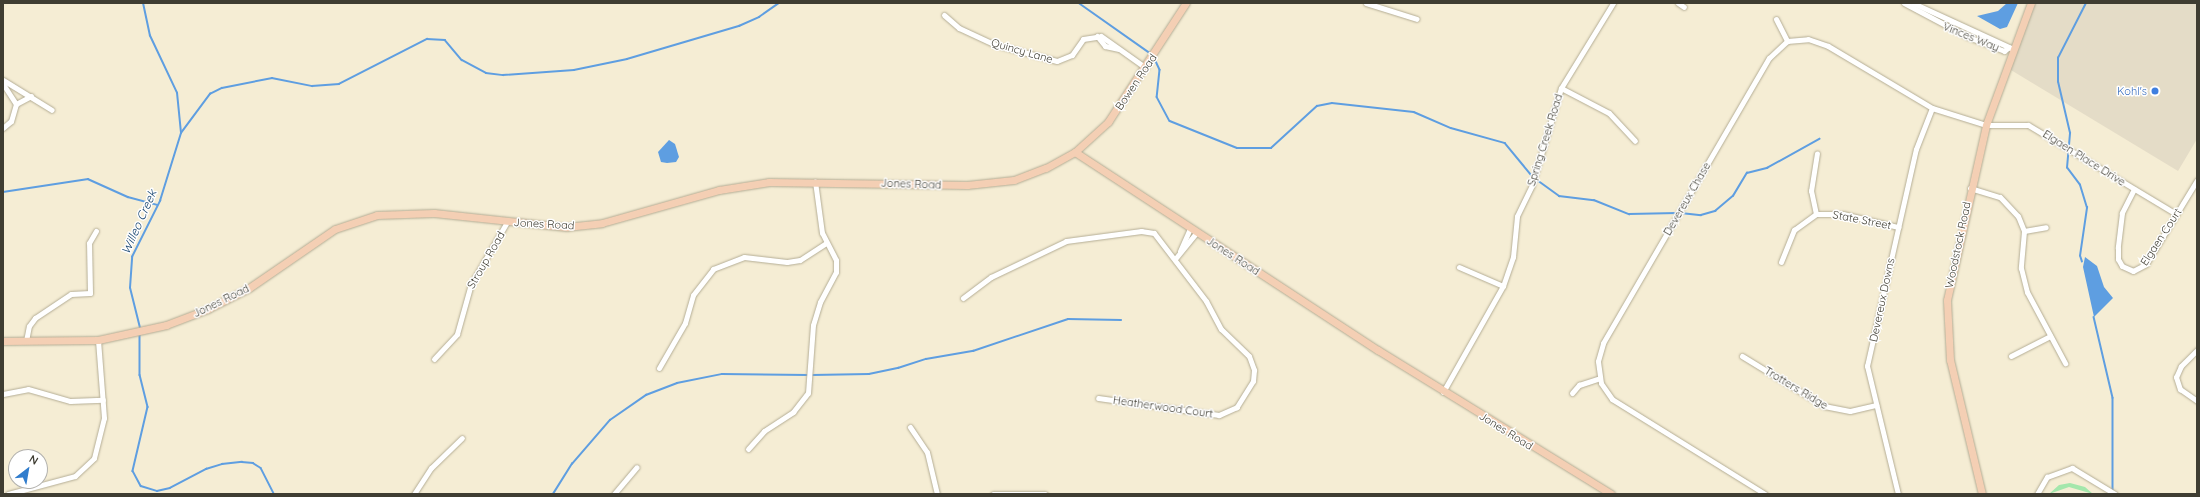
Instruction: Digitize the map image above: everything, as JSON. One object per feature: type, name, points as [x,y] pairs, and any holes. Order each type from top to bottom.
[{"type":"street","name":"Bowen Road","points":[[1075,152],[1108,122],[1146,68],[1186,3]]},
{"type":"street","points":[[1366,3],[1417,19]]},
{"type":"street","name":"Spring Creek Road","points":[[1443,392],[1503,286],[1513,257],[1517,216],[1532,185],[1561,88],[1613,3]]},
{"type":"street","points":[[1678,3],[1684,7]]},
{"type":"street","name":"Vinces Way","points":[[1904,3],[1968,37],[2004,51],[2011,48]]},
{"type":"street","name":"Vinces Way","points":[[1913,3],[2011,48]]},
{"type":"street","name":"Woodstock Road","points":[[1982,494],[1950,360],[1946,320],[1950,280],[1970,188],[1986,125],[2011,48],[2031,3]]},
{"type":"street","name":"Quincy Lane","points":[[944,15],[959,28],[993,44],[1057,61],[1072,55],[1083,39],[1097,36],[1105,46],[1118,49],[1146,68]]},
{"type":"street","points":[[1776,19],[1787,41],[1808,39],[1828,46],[1932,108],[1986,125]]},
{"type":"street","name":"Devereux Chase","points":[[1765,494],[1612,399],[1600,378],[1598,360],[1603,343],[1769,58],[1787,41]]},
{"type":"street","points":[[3,80],[52,110]]},
{"type":"street","points":[[3,84],[16,104]]},
{"type":"street","points":[[1561,88],[1609,113],[1635,140]]},
{"type":"street","points":[[3,128],[11,121],[16,104],[31,96]]},
{"type":"street","name":"Devereux Downs","points":[[1898,494],[1876,406],[1868,366],[1898,227],[1920,135],[1932,108]]},
{"type":"street","name":"Elgaen Place Drive","points":[[1986,125],[2028,125],[2176,214]]},
{"type":"street","name":"Jones Road","points":[[3,341],[98,340],[129,335],[155,328],[234,297],[324,235],[366,217],[413,212],[557,227],[586,226],[719,190],[769,182],[816,181],[991,184],[1035,173],[1075,152],[1193,231],[1443,392],[1611,494]]},
{"type":"street","points":[[1816,214],[1811,191],[1817,153]]},
{"type":"street","name":"Elgaen Court","points":[[2134,189],[2122,214],[2118,248],[2118,259],[2127,270],[2140,269],[2146,264],[2197,180]]},
{"type":"street","points":[[748,449],[776,421],[793,412],[808,393],[813,325],[820,302],[836,272],[836,260],[825,244],[817,207],[816,181]]},
{"type":"street","points":[[1970,188],[2000,197],[2008,204],[2024,231],[2022,277],[2050,336],[2065,363]]},
{"type":"street","name":"State Street","points":[[1781,262],[1790,236],[1802,222],[1816,214],[1843,214],[1898,227]]},
{"type":"street","name":"Stroup Road","points":[[434,359],[457,334],[468,289],[507,222]]},
{"type":"street","points":[[2024,231],[2046,228]]},
{"type":"street","points":[[26,341],[28,326],[35,318],[71,294],[90,293],[89,243],[96,231]]},
{"type":"street","name":"Heatherwood Court","points":[[963,298],[990,277],[1072,239],[1149,231],[1158,237],[1206,301],[1221,329],[1249,356],[1254,370],[1251,386],[1237,407],[1219,415],[1098,398]]},
{"type":"street","points":[[1175,259],[1193,231]]},
{"type":"street","points":[[659,368],[685,324],[693,295],[712,269],[744,257],[787,262],[800,260],[825,244]]},
{"type":"street","points":[[1459,267],[1503,286]]},
{"type":"street","points":[[2011,356],[2050,336]]},
{"type":"street","points":[[8,494],[75,476],[86,467],[100,440],[104,418],[104,400],[98,340]]},
{"type":"street","points":[[2197,350],[2181,366],[2176,377],[2180,389],[2197,401]]},
{"type":"street","name":"Trotters Ridge","points":[[1742,356],[1824,406],[1850,411],[1876,406]]},
{"type":"street","points":[[1572,393],[1579,385],[1600,378]]},
{"type":"street","points":[[3,394],[28,389],[70,401],[104,400]]},
{"type":"street","points":[[910,427],[927,452],[937,494]]},
{"type":"street","points":[[414,494],[431,468],[462,438]]},
{"type":"street","points":[[614,494],[637,467]]},
{"type":"street","points":[[2037,494],[2047,477],[2072,468],[2115,494]]},
{"type":"street","points":[[993,494],[1045,494]]},
{"type":"shaded area","points":[[2031,3],[2197,3],[2197,139],[2178,171],[2006,67]]},
{"type":"green space","points":[[2070,483],[2085,487],[2093,494],[2069,487],[2049,494],[2059,485]]},
{"type":"water","points":[[2007,3],[2018,3],[2007,27],[2000,29],[1977,16],[1998,11]]},
{"type":"water","points":[[669,140],[675,144],[679,157],[676,162],[661,162],[658,152]]},
{"type":"water","points":[[2085,257],[2097,266],[2104,287],[2113,298],[2094,317],[2083,267]]},
{"type":"waterway","name":"Willeo Creek","points":[[140,328],[130,288],[132,257],[160,201],[181,133],[177,93],[150,36],[143,3]]},
{"type":"waterway","points":[[181,133],[210,94],[222,88],[272,78],[312,86],[339,84],[427,39],[445,40],[462,60],[486,73],[503,75],[574,70],[627,59],[739,26],[759,17],[779,3]]},
{"type":"waterway","points":[[1079,3],[1150,53]]},
{"type":"waterway","points":[[2082,262],[2080,256],[2087,208],[2080,185],[2067,168],[2070,133],[2058,82],[2058,58],[2086,3]]},
{"type":"waterway","points":[[1154,57],[1160,70],[1157,97],[1170,121],[1237,148],[1271,148],[1317,106],[1332,103],[1414,112],[1451,128],[1505,143],[1533,177]]},
{"type":"waterway","points":[[1681,213],[1701,215],[1715,211],[1733,196],[1747,173],[1767,168],[1819,139]]},
{"type":"waterway","points":[[3,192],[88,179],[128,197],[157,205]]},
{"type":"waterway","points":[[1536,179],[1559,196],[1594,200],[1629,214],[1677,213]]},
{"type":"waterway","points":[[2094,317],[2113,398],[2113,491]]},
{"type":"waterway","points":[[812,375],[869,374],[898,368],[926,359],[973,351],[1068,319],[1121,320]]},
{"type":"waterway","name":"Willeo Creek","points":[[140,334],[140,375],[148,407],[133,471],[141,486],[157,491],[170,488],[206,469],[222,464],[242,462],[253,463],[261,468],[274,494]]},
{"type":"waterway","points":[[553,494],[572,464],[610,420],[646,395],[677,383],[722,374],[808,375]]},
{"type":"place","name":"Kohl's","points":[[2155,91]]}]
